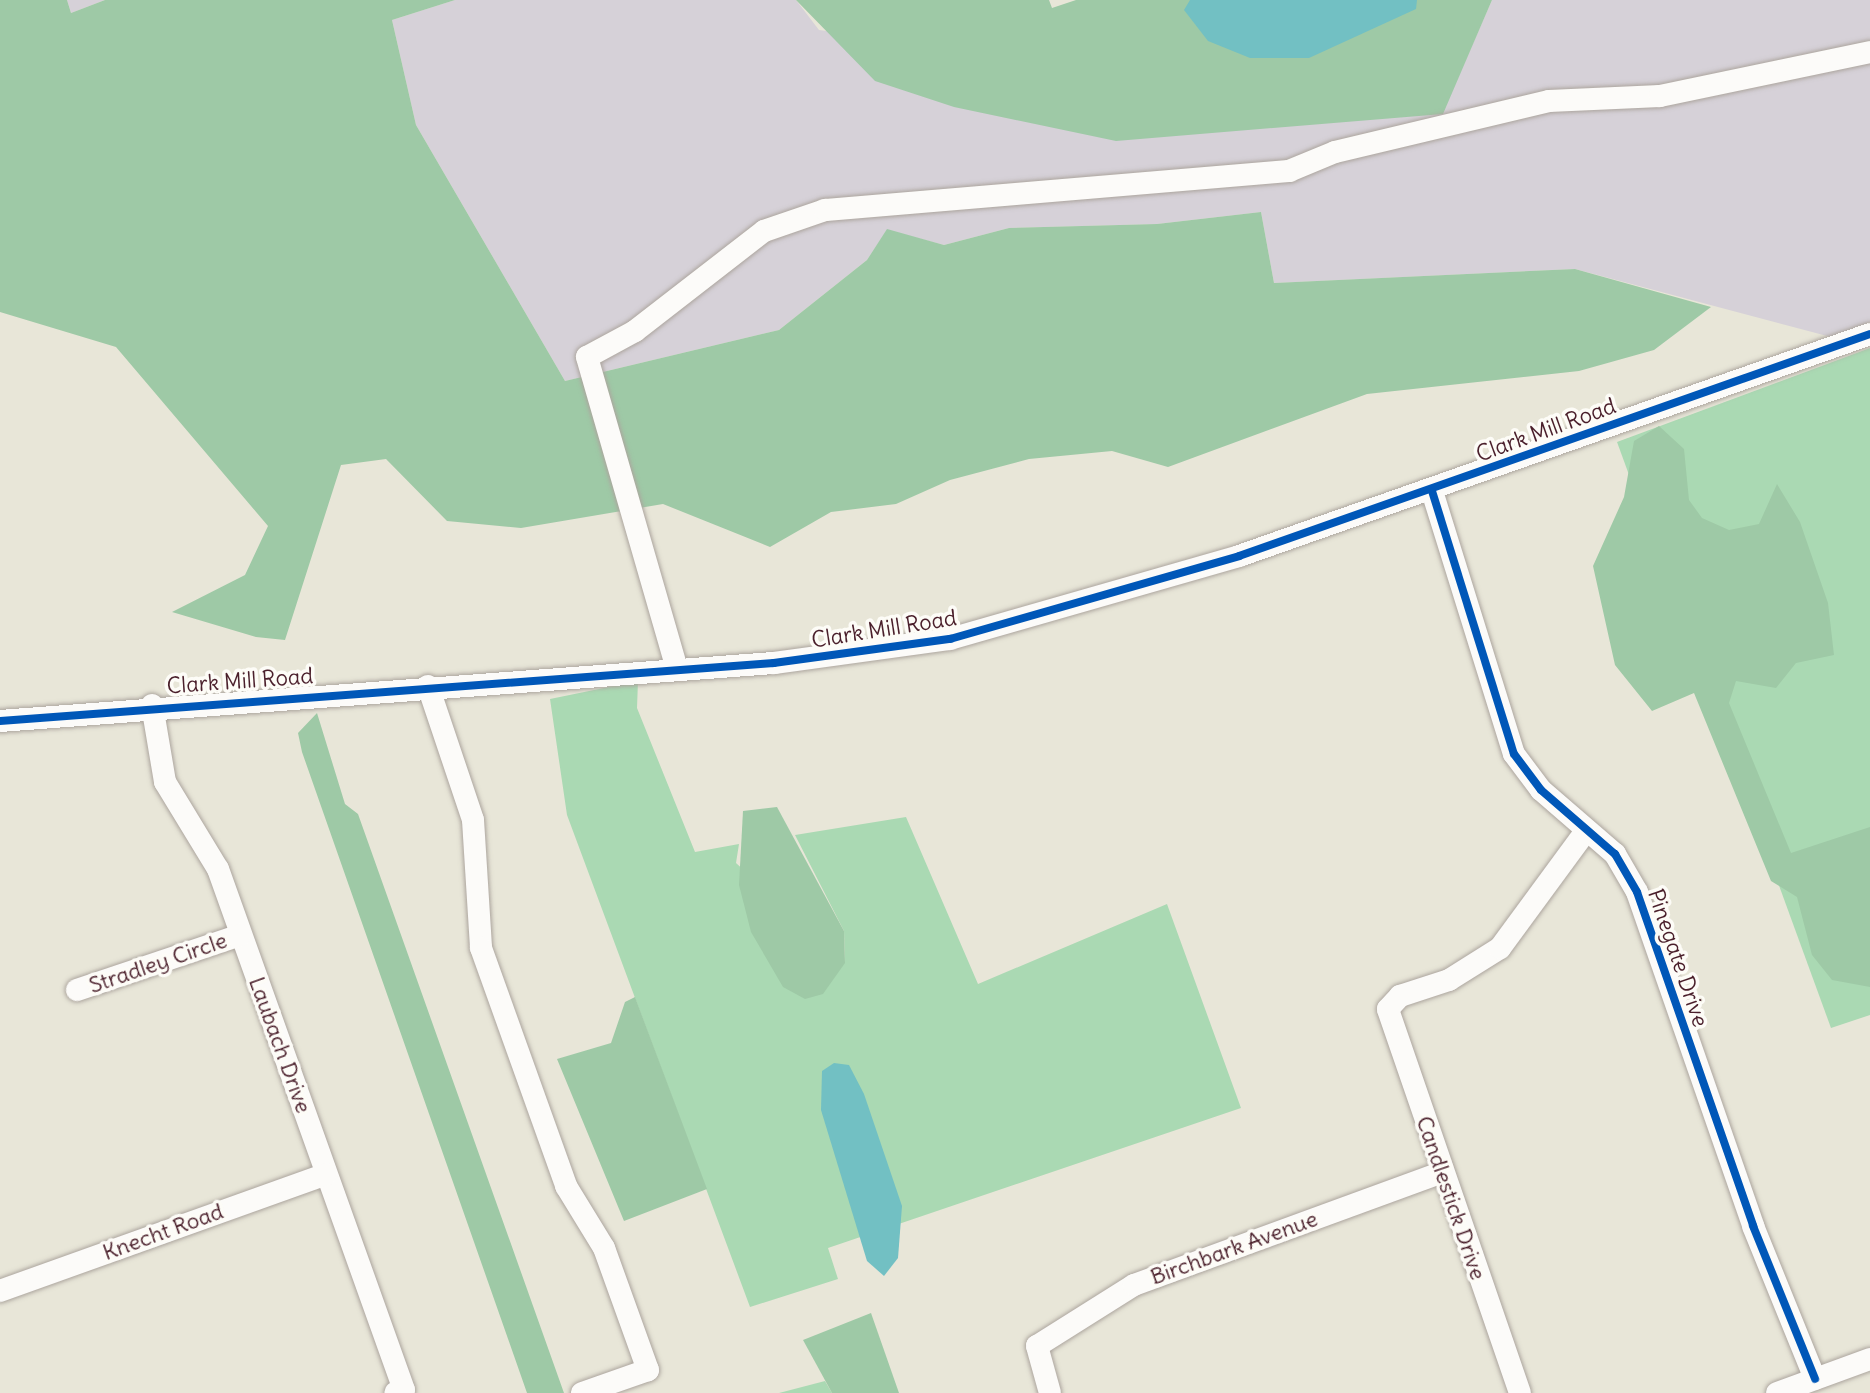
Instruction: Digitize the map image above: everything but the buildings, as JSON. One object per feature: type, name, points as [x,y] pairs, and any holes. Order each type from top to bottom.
[{"type":"street","points":[[677,669],[587,357],[635,331],[764,231],[825,210],[1289,171],[1335,152],[1549,101],[1660,96],[1870,52]]},
{"type":"street","name":"Clark Mill Road","points":[[0,721],[152,705],[805,660],[1005,627],[1432,491],[1870,334]]},
{"type":"street","name":"Pinegate Drive","points":[[1432,491],[1514,754],[1586,831],[1615,854],[1637,892],[1753,1226],[1815,1379]]},
{"type":"street","points":[[428,686],[473,820],[481,948],[566,1186],[604,1248],[648,1370],[582,1393]]},
{"type":"street","name":"Laubach Drive","points":[[152,705],[165,782],[211,854],[326,1174],[399,1392]]},
{"type":"street","name":"Candlestick Drive","points":[[1520,1393],[1388,1018],[1391,1002],[1449,980],[1500,948],[1586,831]]},
{"type":"street","name":"Stradley Circle","points":[[77,990],[240,935]]},
{"type":"street","name":"Birchbark Avenue","points":[[1050,1393],[1037,1346],[1146,1279],[1442,1172]]},
{"type":"street","name":"Knecht Road","points":[[0,1291],[326,1174]]},
{"type":"street","points":[[1777,1393],[1870,1359]]},
{"type":"shaded area","points":[[67,0],[105,0],[71,13]]},
{"type":"shaded area","points":[[455,0],[796,0],[819,30],[1442,114],[1492,0],[1870,0],[1870,322],[1831,337],[1575,269],[1274,283],[1261,212],[1157,224],[1009,228],[944,245],[887,230],[867,260],[779,330],[565,381],[416,125],[392,20]]},
{"type":"green space","points":[[0,0],[67,0],[71,13],[105,0],[455,0],[392,20],[416,125],[565,381],[779,330],[867,260],[887,229],[944,245],[1009,228],[1157,224],[1261,212],[1274,283],[1575,269],[1711,307],[1654,350],[1579,371],[1367,394],[1168,467],[1112,451],[1029,459],[950,480],[896,504],[831,512],[770,547],[663,504],[521,528],[447,521],[386,459],[341,465],[285,640],[256,637],[172,612],[245,575],[268,526],[116,347],[0,312]]},
{"type":"green space","points":[[796,0],[1049,0],[1052,8],[1076,0],[1492,0],[1443,114],[1116,141],[954,107],[875,81]]},
{"type":"green space","points":[[1870,348],[1870,1015],[1831,1028],[1617,442]]},
{"type":"green space","points":[[1659,426],[1684,449],[1689,500],[1702,518],[1729,530],[1759,524],[1777,484],[1800,522],[1828,603],[1834,655],[1796,663],[1776,688],[1736,681],[1729,703],[1791,853],[1870,827],[1870,987],[1832,980],[1812,955],[1797,897],[1771,881],[1694,693],[1652,711],[1615,665],[1593,566],[1624,497],[1634,441]]},
{"type":"green space","points":[[638,681],[637,708],[695,852],[739,844],[736,863],[845,963],[844,931],[795,835],[906,817],[978,984],[1167,904],[1241,1108],[828,1248],[838,1279],[750,1307],[567,815],[550,699]]},
{"type":"green space","points":[[317,713],[345,804],[358,814],[564,1393],[527,1393],[302,752],[298,733]]},
{"type":"green space","points":[[777,807],[844,931],[845,963],[823,994],[805,999],[783,987],[751,932],[739,885],[743,811]]},
{"type":"green space","points":[[635,997],[707,1189],[624,1221],[557,1059],[611,1043],[625,1002]]},
{"type":"green space","points":[[871,1313],[899,1393],[832,1393],[803,1340]]},
{"type":"green space","points":[[825,1381],[832,1393],[779,1393]]},
{"type":"water","points":[[1190,0],[1417,0],[1416,9],[1309,58],[1250,58],[1208,41],[1184,10]]},
{"type":"water","points":[[834,1063],[849,1065],[864,1094],[902,1206],[898,1258],[884,1276],[867,1261],[821,1110],[822,1071]]},
{"type":"cycle path","points":[[0,721],[774,663],[950,639],[1239,556],[1870,334]]},
{"type":"cycle path","points":[[1432,491],[1514,754],[1541,790],[1615,854],[1637,892],[1753,1226],[1815,1379]]}]
